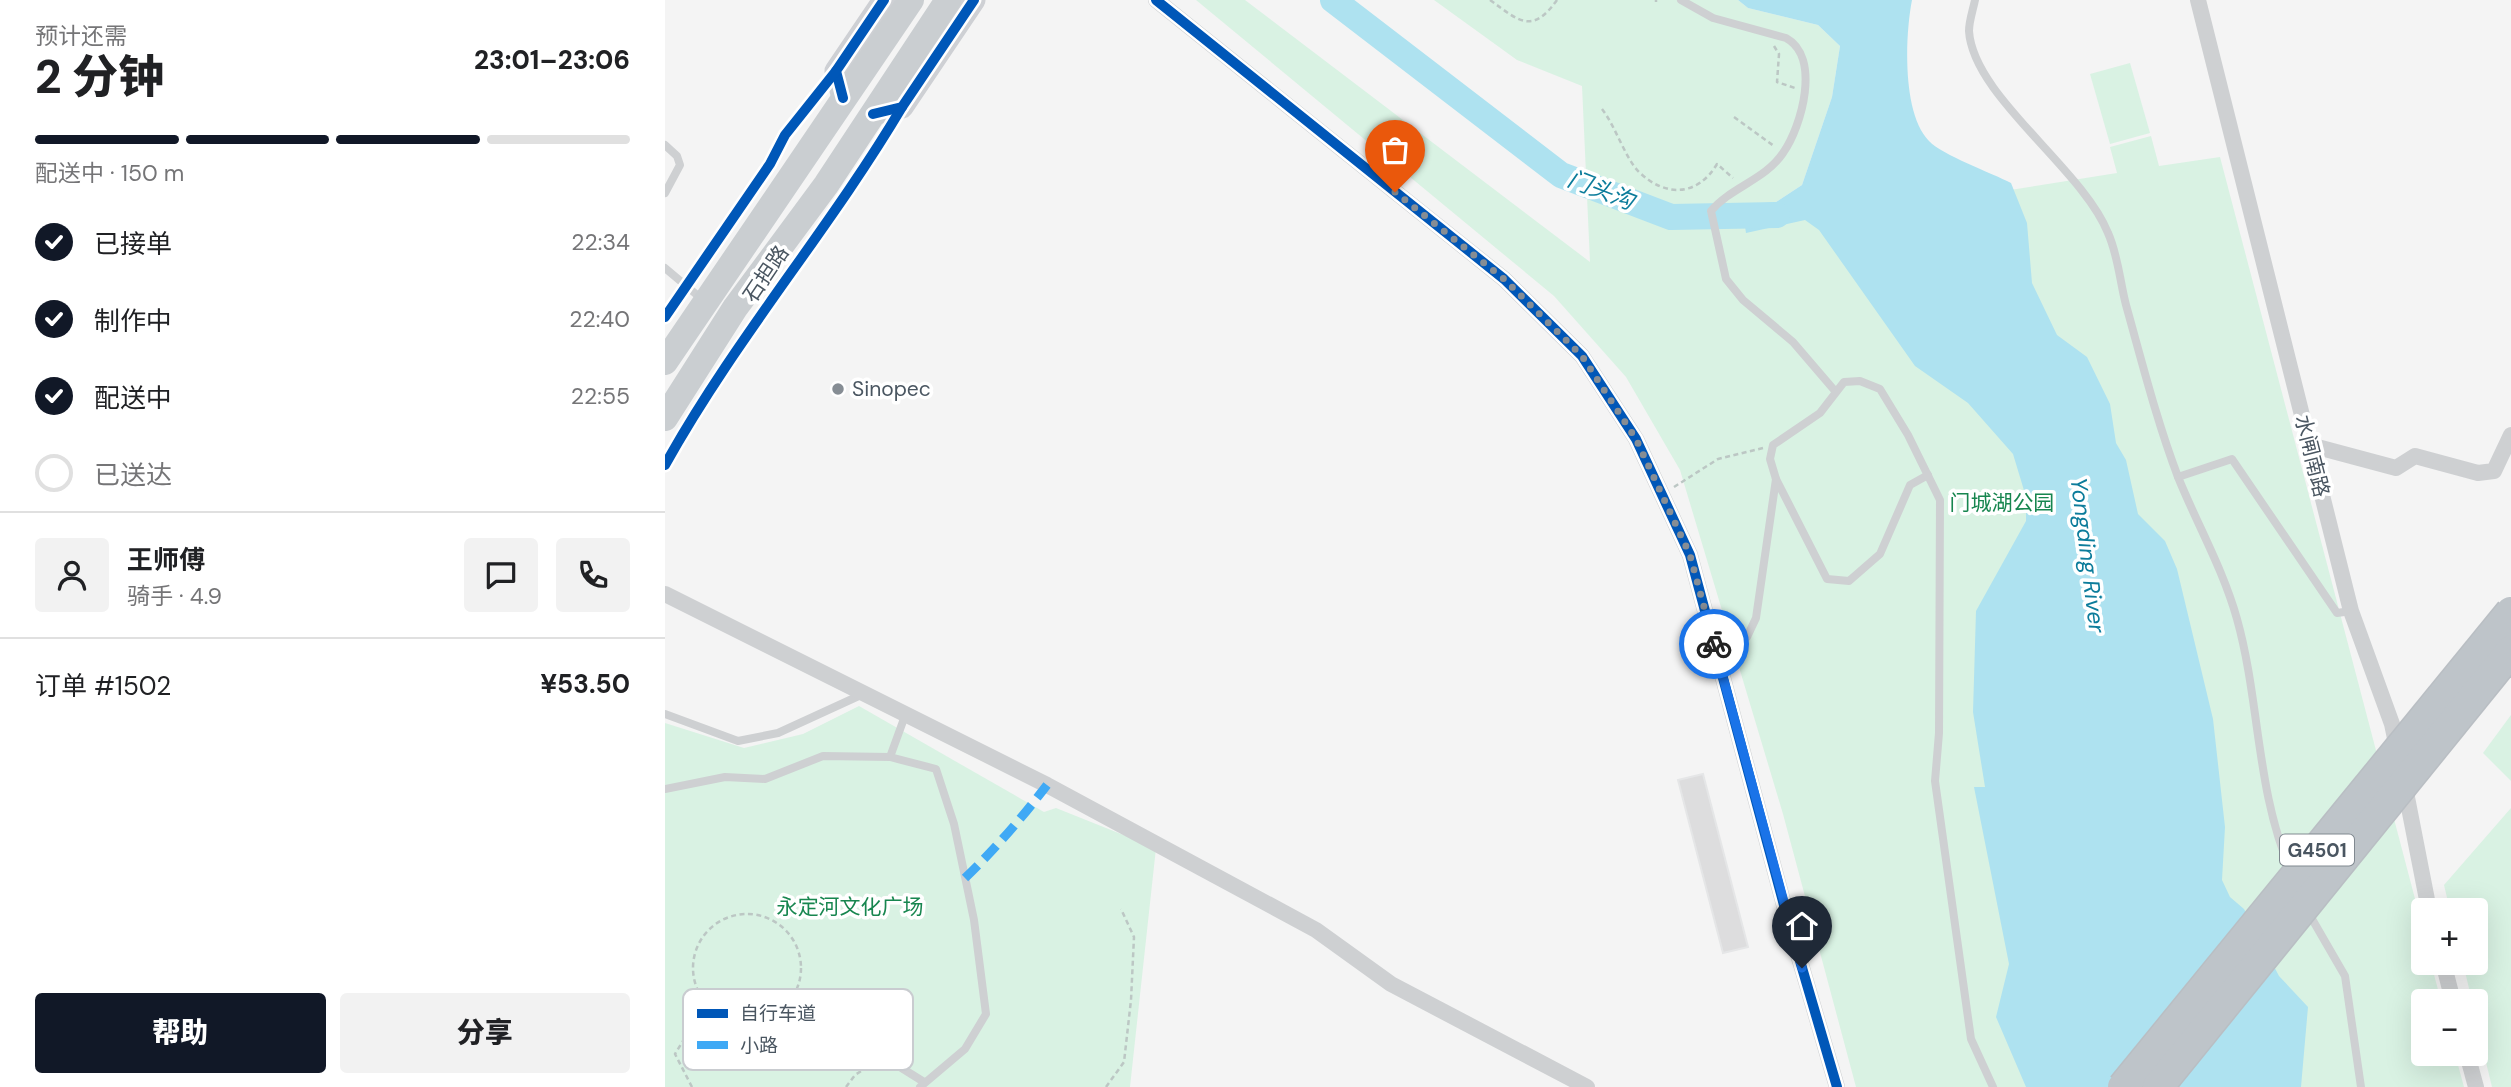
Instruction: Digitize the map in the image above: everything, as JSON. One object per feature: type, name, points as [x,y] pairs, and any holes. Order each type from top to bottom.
[{"type":"highway","name":"G4501","points":[[2123,1087],[2511,612]]},
{"type":"highway","name":"G4501","points":[[2158,1087],[2511,651]]},
{"type":"main road","name":"石担路","points":[[665,362],[911,0]]},
{"type":"main road","name":"石担路","points":[[665,418],[735,309],[873,114],[948,0]]},
{"type":"street","points":[[843,98],[835,71],[884,0]]},
{"type":"street","points":[[873,114],[902,107],[974,0]]},
{"type":"street","points":[[1156,0],[1504,279],[1582,356],[1636,439],[1690,555],[1837,1087]]},
{"type":"street","name":"水闸南路","points":[[2198,0],[2351,611],[2392,724],[2427,898]]},
{"type":"street","points":[[2310,444],[2396,468],[2415,456],[2478,473],[2494,471],[2511,435]]},
{"type":"street","points":[[665,594],[905,713],[1316,930],[1391,984],[1587,1087]]},
{"type":"street","points":[[2470,1066],[2476,1087]]},
{"type":"lane","points":[[1681,0],[1713,18],[1797,44],[1803,57],[1807,78],[1783,153],[1754,182],[1727,196],[1711,211],[1726,279],[1743,300],[1793,342],[1835,391]]},
{"type":"lane","points":[[1975,0],[1969,29],[1972,48],[1984,76],[2096,207],[2109,235],[2126,303],[2178,477],[2237,618],[2252,687],[2269,797],[2284,855],[2317,932],[2345,976],[2361,1087]]},
{"type":"lane","points":[[665,145],[677,156],[680,165],[665,193]]},
{"type":"lane","points":[[665,268],[704,301]]},
{"type":"lane","points":[[1928,475],[1910,485],[1880,554],[1849,581],[1827,579],[1776,479],[1770,459],[1773,445],[1820,413],[1844,382],[1860,381],[1880,389],[1928,475],[1940,500],[1939,733],[1935,781],[1971,1039],[1993,1087]]},
{"type":"lane","points":[[2178,477],[2232,458],[2337,612],[2351,611]]},
{"type":"lane","points":[[1715,651],[1747,637],[1756,618],[1776,479]]},
{"type":"lane","points":[[665,714],[739,741],[778,733],[866,693]]},
{"type":"lane","points":[[890,757],[905,713]]},
{"type":"lane","points":[[665,789],[725,777],[765,779],[823,756],[890,757],[936,769],[954,824],[974,919],[986,1014],[965,1049],[922,1085],[901,1070]]},
{"type":"path","points":[[1490,0],[1519,21],[1531,23],[1546,15],[1557,0]]},
{"type":"path","points":[[1766,34],[1779,54],[1776,82],[1804,91]]},
{"type":"path","points":[[1602,109],[1614,124],[1637,170],[1658,186],[1687,191],[1707,181],[1717,164],[1743,187]]},
{"type":"path","points":[[1734,117],[1783,153]]},
{"type":"path","points":[[1663,496],[1688,476],[1718,459],[1773,445]]},
{"type":"path","points":[[1107,1087],[1124,1062],[1131,1000],[1134,937],[1121,909]]},
{"type":"path","points":[[699,989],[694,976],[697,945],[717,923],[745,914],[774,921],[796,945],[801,964],[796,989]]},
{"type":"path","points":[[683,1041],[675,1054],[683,1070]]},
{"type":"path","points":[[683,1070],[692,1087]]},
{"type":"path","points":[[846,1087],[862,1070]]},
{"type":"green space","name":"门城湖公园","points":[[1196,0],[1245,0],[1590,262],[1582,86],[1517,60],[1434,0],[1738,0],[1748,8],[1818,25],[1840,46],[1832,97],[1802,185],[1776,202],[1747,206],[1834,218],[2117,173],[2110,147],[2151,136],[2159,166],[2220,157],[2415,898],[2411,898],[2411,975],[2434,975],[2438,989],[2411,989],[2411,1066],[2458,1066],[2464,1087],[1856,1087],[1783,814],[1680,470],[1626,377],[1554,296]]},
{"type":"green space","points":[[2130,63],[2150,133],[2110,144],[2090,74]]},
{"type":"green space","name":"永定河文化广场","points":[[859,706],[1044,812],[1056,808],[1156,848],[1130,1087],[665,1087],[665,723],[744,748],[803,734]]},
{"type":"green space","points":[[2511,715],[2511,781],[2483,753]]},
{"type":"green space","points":[[2511,808],[2511,1087],[2492,1087],[2487,1066],[2488,989],[2469,989],[2466,975],[2488,975],[2488,898],[2447,898],[2444,885]]},
{"type":"water","name":"Yongding River","points":[[1738,0],[1912,0],[1908,33],[1908,74],[1914,113],[1920,129],[1929,141],[1945,152],[2011,183],[2027,223],[2032,283],[2057,335],[2087,357],[2110,404],[2116,443],[2126,460],[2138,514],[2165,541],[2177,569],[2213,719],[2225,827],[2222,880],[2230,897],[2244,909],[2279,976],[2308,1007],[2301,1087],[2026,1087],[1996,1017],[2009,964],[1974,787],[1985,787],[1973,712],[1976,611],[2026,521],[2026,497],[2013,454],[1968,403],[1915,366],[1819,230],[1805,220],[1746,233],[1742,205],[1776,202],[1802,185],[1832,97],[1840,46],[1818,25],[1748,8]]},
{"type":"building","points":[[1703,774],[1748,947],[1723,953],[1678,780]]},
{"type":"waterway","name":"门头沟","points":[[1333,0],[1561,175],[1671,217],[1777,215]]},
{"type":"marked path","points":[[965,878],[1047,785]]},
{"type":"cycle path","points":[[843,98],[836,71],[884,0]]},
{"type":"cycle path","points":[[873,114],[902,107],[974,0]]},
{"type":"cycle path","points":[[1156,0],[1504,279],[1582,356],[1636,439],[1690,555],[1788,920],[1837,1087]]},
{"type":"cycle path","points":[[665,317],[770,164],[785,135],[836,71]]},
{"type":"cycle path","points":[[665,465],[721,373],[874,153],[902,107]]},
{"type":"way so far","points":[[1395,192],[1504,279],[1582,356],[1636,439],[1690,555],[1714,644]]},
{"type":"place","name":"Sinopec","points":[[838,389]]},
{"type":"route","points":[[1714,644],[1802,968]]}]
